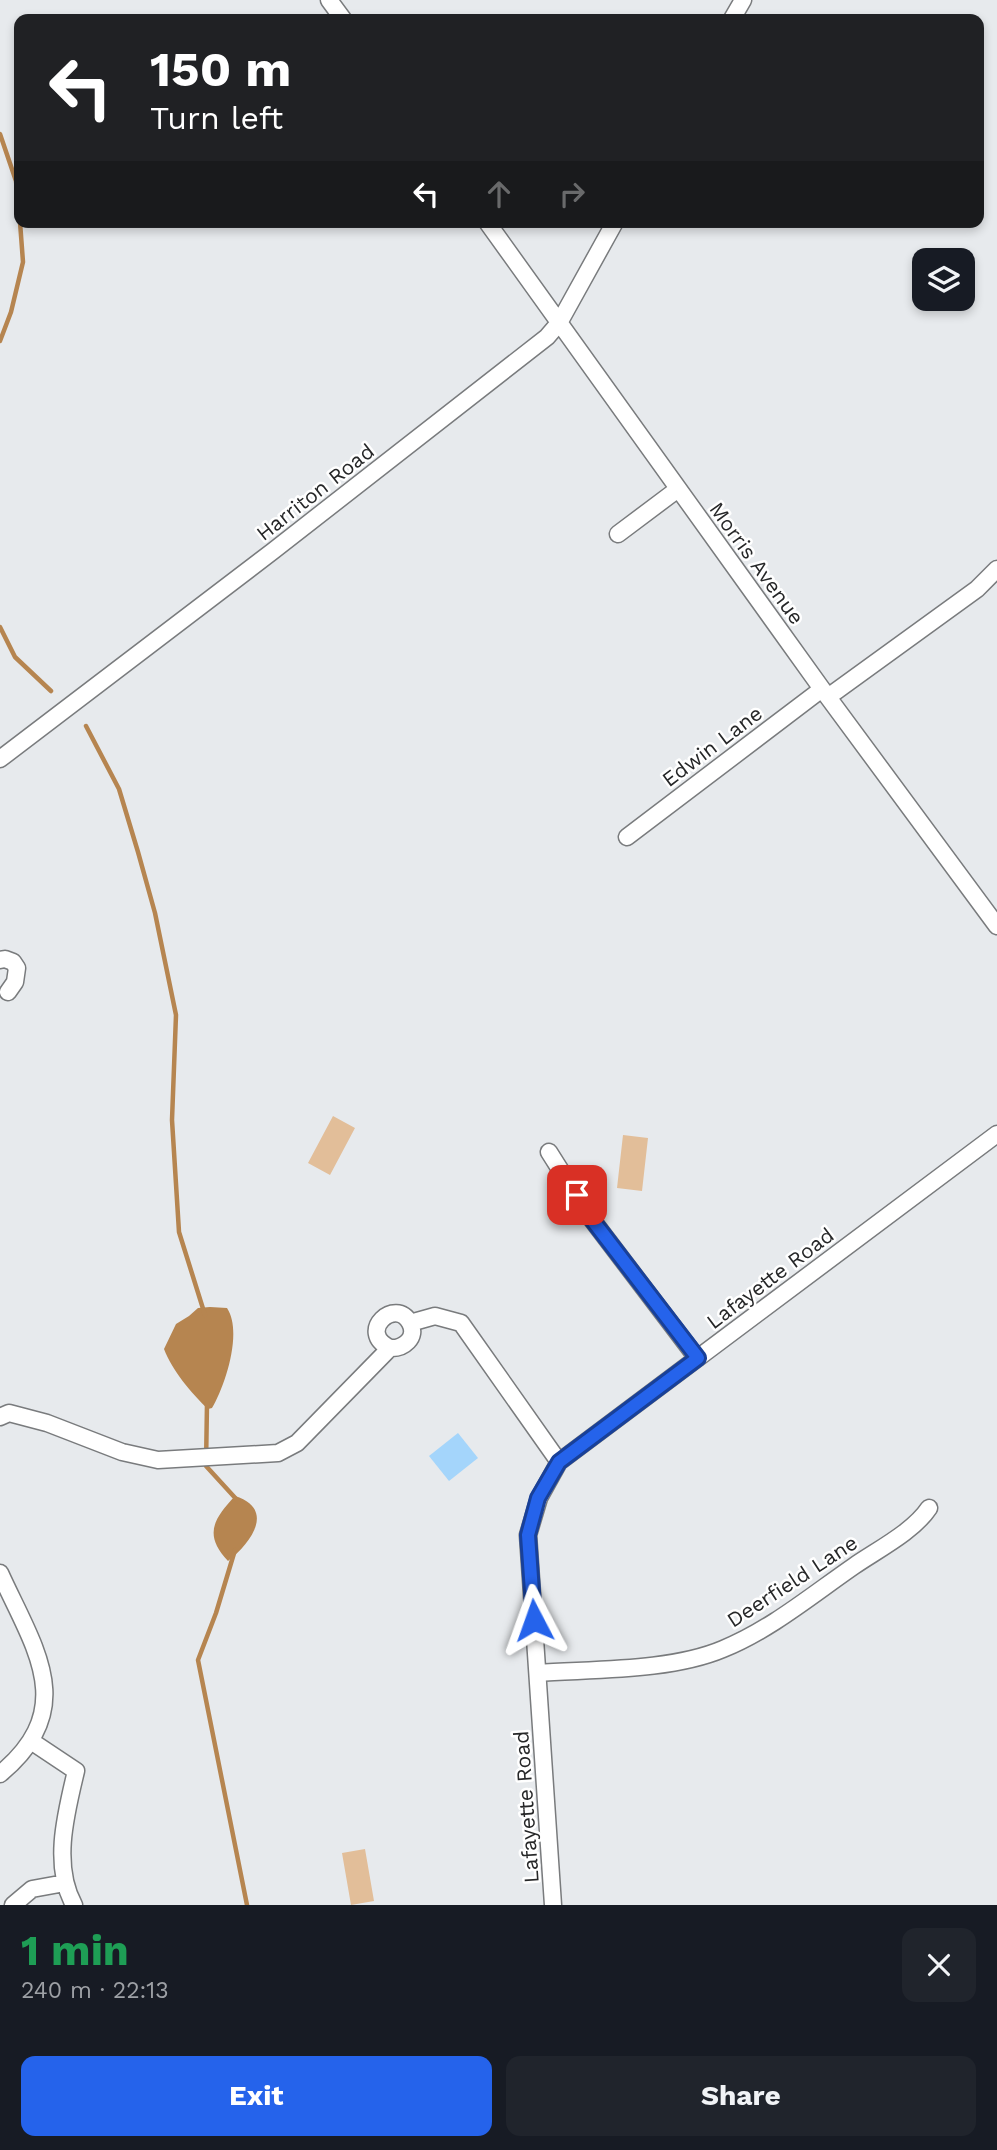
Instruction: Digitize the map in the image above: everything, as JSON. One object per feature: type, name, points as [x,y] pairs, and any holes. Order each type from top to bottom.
[{"type":"street","name":"Morris Avenue","points":[[491,228],[825,693],[997,926]]},
{"type":"street","name":"Harriton Road","points":[[0,759],[547,337],[559,323],[612,228]]},
{"type":"street","points":[[618,534],[678,489]]},
{"type":"street","name":"Edwin Lane","points":[[627,837],[825,693],[977,589],[997,569]]},
{"type":"street","points":[[0,960],[13,962],[17,968],[15,982],[8,992]]},
{"type":"street","name":"Lafayette Road","points":[[553,1905],[528,1535],[538,1498],[559,1462],[997,1134]]},
{"type":"street","points":[[549,1152],[590,1217],[698,1358]]},
{"type":"street","points":[[396,1313],[410,1323],[410,1340],[401,1347],[390,1348],[378,1336],[378,1325],[390,1314],[396,1313]]},
{"type":"street","points":[[410,1323],[435,1317],[461,1323],[559,1462]]},
{"type":"street","points":[[0,1417],[9,1413],[47,1423],[121,1452],[159,1460],[278,1453],[297,1443],[390,1348]]},
{"type":"street","name":"Deerfield Lane","points":[[538,1672],[663,1665],[720,1651],[755,1634],[921,1520],[929,1508]]},
{"type":"street","points":[[0,1573],[42,1665],[46,1689],[36,1734],[25,1750],[0,1774]]},
{"type":"street","points":[[31,1741],[76,1771],[65,1818],[63,1858],[66,1891],[74,1905]]},
{"type":"street","points":[[13,1905],[32,1889],[65,1883]]},
{"type":"shaded area","points":[[333,1116],[355,1128],[330,1175],[308,1163]]},
{"type":"shaded area","points":[[623,1135],[648,1138],[642,1191],[617,1188]]},
{"type":"shaded area","points":[[198,1308],[227,1308],[231,1318],[233,1344],[227,1373],[212,1408],[208,1409],[183,1381],[164,1349],[176,1324]]},
{"type":"shaded area","points":[[235,1496],[254,1509],[257,1518],[256,1527],[245,1545],[228,1561],[216,1543],[214,1527]]},
{"type":"shaded area","points":[[365,1849],[374,1901],[351,1905],[342,1853]]},
{"type":"building","points":[[458,1433],[478,1458],[449,1481],[429,1456]]},
{"type":"waterway","points":[[0,134],[14,175]]},
{"type":"waterway","points":[[0,341],[11,312],[23,262],[20,228]]},
{"type":"waterway","points":[[0,627],[15,657],[51,691]]},
{"type":"waterway","points":[[86,726],[119,789],[155,913],[176,1015],[172,1120],[179,1232],[205,1315]]},
{"type":"waterway","points":[[207,1403],[206,1466],[238,1501]]},
{"type":"waterway","points":[[235,1550],[198,1660],[247,1905]]},
{"type":"route","points":[[534,1620],[528,1535],[538,1498],[559,1462],[698,1358],[590,1217],[577,1195]]}]
